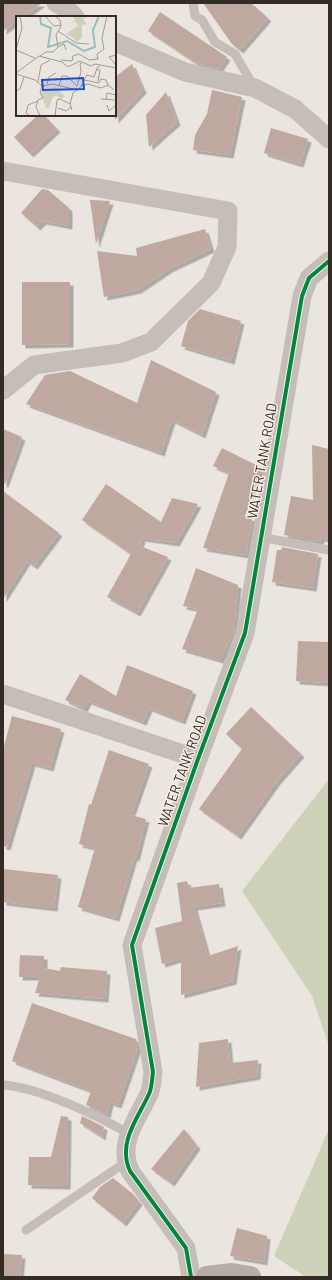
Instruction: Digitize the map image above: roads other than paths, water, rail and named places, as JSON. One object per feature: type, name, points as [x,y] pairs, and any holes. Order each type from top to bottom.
[{"type":"main road","points":[[207,1277],[232,1274],[250,1277]]},
{"type":"street","points":[[116,42],[185,72],[255,88],[295,110],[329,139]]},
{"type":"street","points":[[3,171],[228,211],[227,248],[211,283],[151,342],[122,353],[34,366],[3,390]]},
{"type":"street","name":"WATER TANK ROAD","points":[[126,1162],[130,1128],[150,1092],[153,1072],[132,945],[198,759],[245,634],[260,537],[302,296],[309,278],[329,261]]},
{"type":"street","points":[[3,694],[198,759]]},
{"type":"street","points":[[126,1162],[130,1171],[186,1248],[191,1277]]},
{"type":"lane","points":[[193,3],[195,16],[202,20],[215,42],[235,54],[255,88]]},
{"type":"lane","points":[[260,537],[329,550]]},
{"type":"lane","points":[[3,1085],[18,1086],[65,1104],[106,1121],[129,1134]]},
{"type":"lane","points":[[26,1230],[126,1162]]}]
